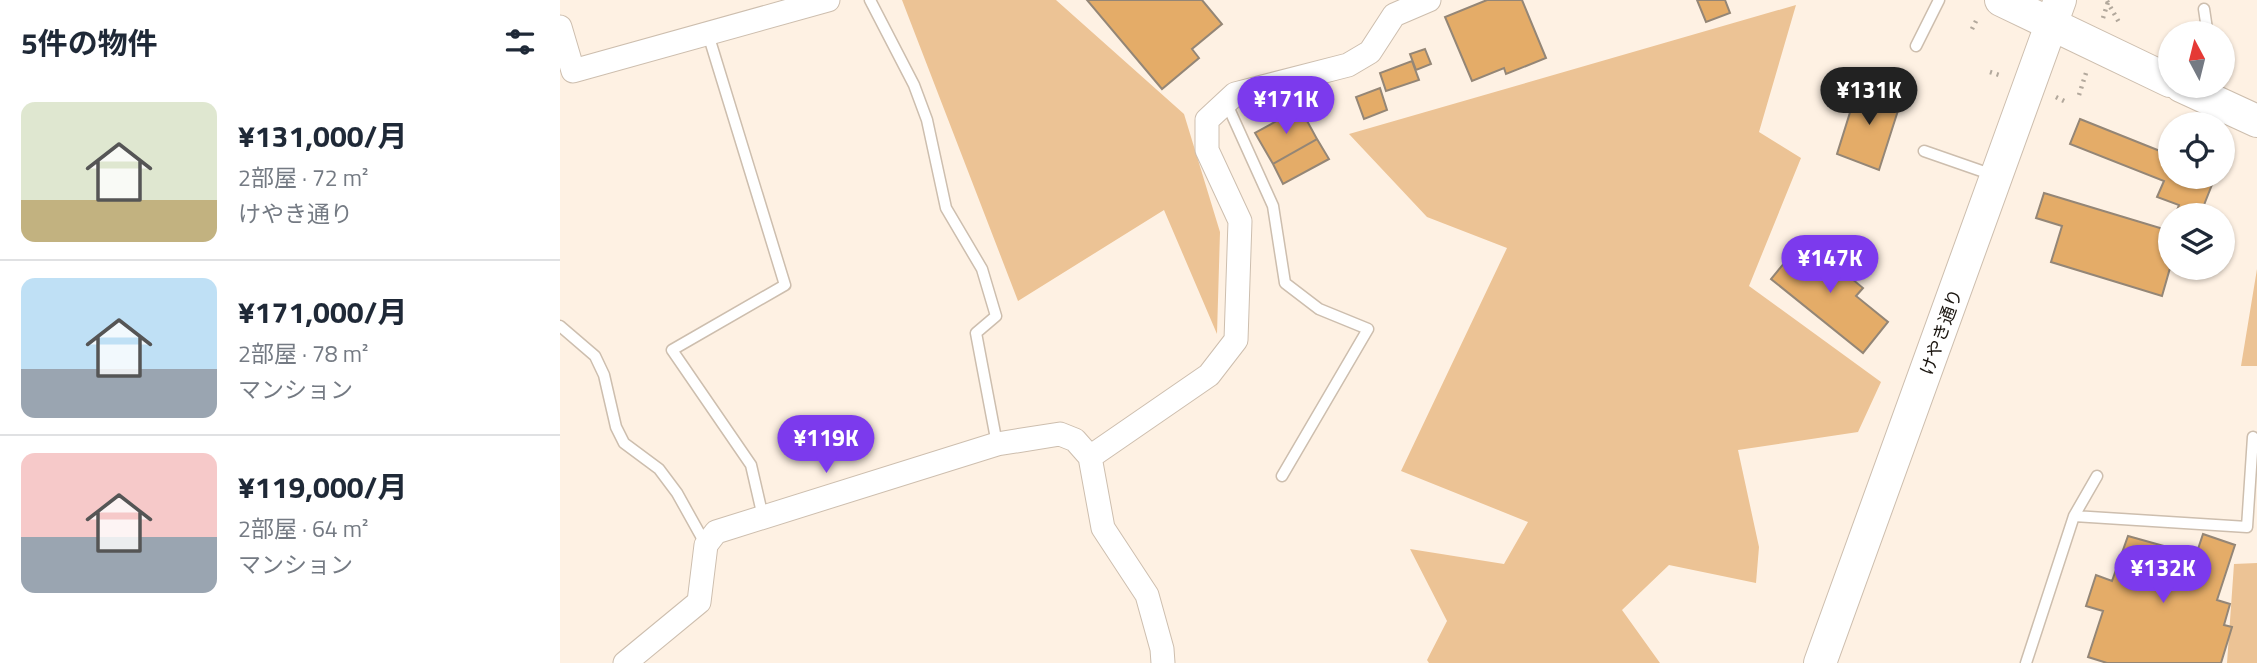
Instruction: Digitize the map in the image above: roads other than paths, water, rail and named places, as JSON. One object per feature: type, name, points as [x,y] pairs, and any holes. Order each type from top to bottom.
[{"type":"street","points":[[560,27],[573,71],[828,0]]},
{"type":"street","points":[[1090,457],[1209,375],[1236,340],[1240,221],[1207,150],[1207,120],[1235,94],[1348,65],[1370,52],[1394,15],[1429,0]]},
{"type":"street","points":[[2001,0],[2056,12],[2158,74]]},
{"type":"street","name":"けやき通り","points":[[1820,663],[2056,12]]},
{"type":"street","points":[[2207,98],[2257,121]]},
{"type":"street","points":[[625,663],[699,602],[706,545],[716,532],[998,444],[1060,434],[1074,440],[1090,457],[1103,528],[1147,595],[1162,649],[1163,663]]},
{"type":"lane","points":[[870,0],[914,85],[928,120],[946,208],[982,269],[996,316],[976,333],[998,444]]},
{"type":"lane","points":[[1916,46],[1939,0]]},
{"type":"lane","points":[[2204,9],[2206,21]]},
{"type":"lane","points":[[708,34],[785,285],[672,350],[751,465],[763,517]]},
{"type":"lane","points":[[1226,102],[1273,206],[1285,283],[1320,309],[1368,329],[1282,476]]},
{"type":"lane","points":[[1924,150],[1997,177]]},
{"type":"lane","points":[[560,326],[595,356],[604,375],[616,427],[624,443],[659,468],[677,493],[706,545]]},
{"type":"lane","points":[[2074,516],[2247,527],[2253,438]]},
{"type":"lane","points":[[2026,663],[2074,516],[2097,476]]}]
